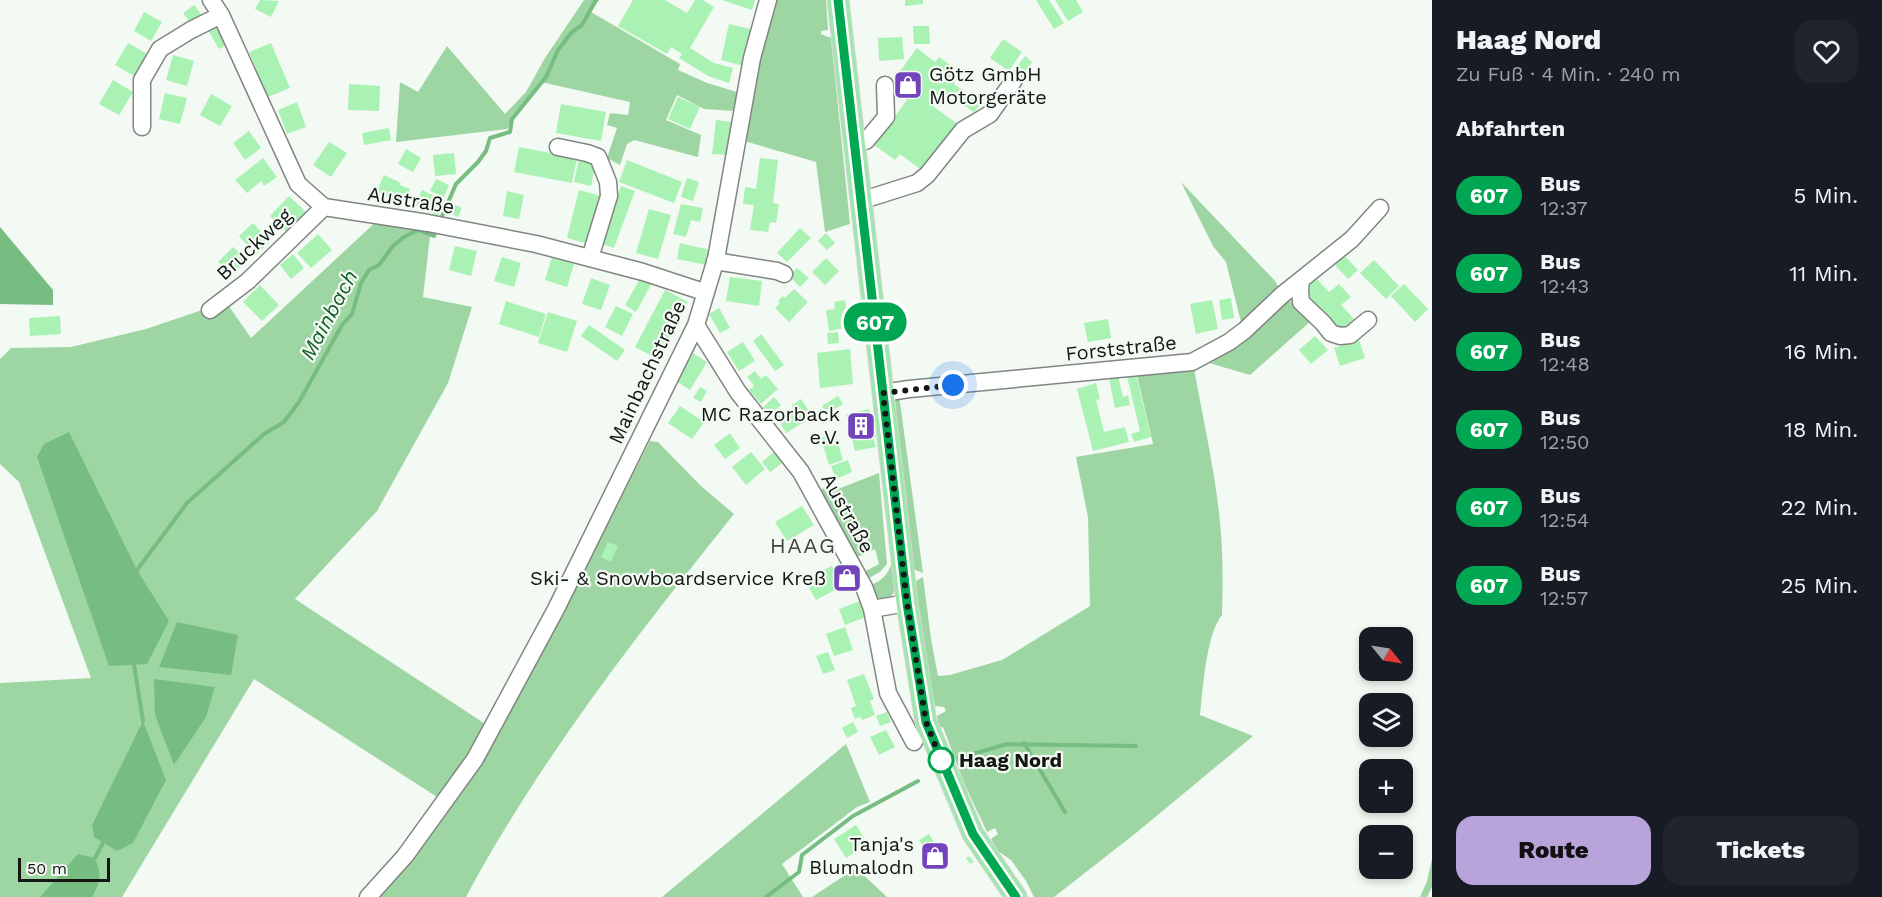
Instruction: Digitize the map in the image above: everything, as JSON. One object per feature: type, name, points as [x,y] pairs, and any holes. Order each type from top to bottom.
[{"type":"main road","points":[[838,0],[907,603],[926,722],[973,834],[1016,897]]},
{"type":"street","points":[[211,0],[221,15],[298,184],[324,207]]},
{"type":"street","name":"Mainbachstraße","points":[[368,897],[405,856],[475,759],[556,609],[696,325],[715,261],[752,58],[768,0]]},
{"type":"street","points":[[142,127],[142,80],[160,49],[221,15]]},
{"type":"street","points":[[860,201],[917,183],[927,175],[963,130],[990,114],[1014,80]]},
{"type":"street","points":[[853,142],[866,141],[886,117],[885,86]]},
{"type":"street","points":[[558,147],[598,157],[608,182],[609,196],[590,258]]},
{"type":"street","name":"Austraße","points":[[324,207],[428,223],[536,244],[643,272],[705,292]]},
{"type":"street","name":"Bruckweg","points":[[210,310],[248,281],[324,207]]},
{"type":"street","name":"Forststraße","points":[[883,393],[1192,362],[1229,342],[1352,239],[1380,208]]},
{"type":"street","points":[[715,261],[784,274]]},
{"type":"street","points":[[1301,280],[1301,302],[1323,322],[1331,333],[1340,336],[1350,334],[1368,321]]},
{"type":"street","name":"Austraße","points":[[696,325],[738,392],[801,472],[864,587],[872,609],[888,693],[914,742]]},
{"type":"street","points":[[872,609],[907,603]]},
{"type":"shaded area","points":[[584,0],[599,0],[591,12],[680,64],[678,70],[707,83],[737,92],[734,111],[704,109],[677,95],[666,120],[701,135],[698,157],[634,140],[627,144],[620,165],[607,158],[617,128],[607,125],[610,113],[628,115],[630,102],[541,82],[507,129],[396,142],[400,82],[418,92],[447,46],[505,114],[526,92],[545,58]]},
{"type":"shaded area","points":[[774,0],[826,0],[828,30],[821,31],[821,34],[831,38],[850,224],[825,232],[816,162],[741,140]]},
{"type":"shaded area","points":[[1181,182],[1275,281],[1283,295],[1312,320],[1250,375],[1209,363],[1206,359],[1244,334],[1226,262],[1213,246]]},
{"type":"shaded area","points":[[379,219],[431,228],[423,297],[472,307],[448,383],[377,511],[295,599],[496,731],[541,655],[650,441],[658,442],[701,486],[734,514],[591,699],[525,796],[466,897],[371,897],[448,804],[254,679],[122,897],[0,897],[0,683],[91,678],[19,482],[0,464],[0,359],[11,348],[71,347],[146,329],[226,302],[251,338]]},
{"type":"shaded area","points":[[0,227],[53,290],[53,305],[0,304]]},
{"type":"shaded area","points":[[1194,368],[1215,484],[1223,568],[1222,615],[1212,635],[1209,648],[1200,715],[1253,736],[1136,833],[1054,897],[1034,897],[1011,860],[998,851],[991,839],[998,834],[995,828],[987,832],[964,783],[943,727],[939,728],[937,716],[946,711],[944,707],[935,706],[914,582],[923,577],[938,676],[950,675],[1002,660],[1090,606],[1088,517],[1076,457],[1153,444],[1136,371]]},
{"type":"shaded area","points":[[894,392],[899,395],[923,573],[913,569],[893,413],[896,406]]},
{"type":"shaded area","points":[[69,432],[137,570],[169,621],[147,664],[109,666],[37,457],[44,444]]},
{"type":"shaded area","points":[[879,473],[887,564],[880,572],[865,580],[862,573],[879,564],[875,549],[855,558],[817,491],[827,487],[833,491]]},
{"type":"shaded area","points":[[892,563],[895,582],[893,594],[884,599],[876,597],[871,585],[884,577]]},
{"type":"shaded area","points":[[177,622],[238,635],[231,675],[159,667]]},
{"type":"shaded area","points":[[154,679],[215,687],[206,717],[174,765],[155,715]]},
{"type":"shaded area","points":[[143,721],[166,780],[133,843],[117,851],[94,837],[92,825]]},
{"type":"shaded area","points":[[846,744],[870,802],[857,807],[782,864],[803,897],[662,897]]},
{"type":"shaded area","points":[[78,854],[95,858],[97,864],[100,878],[92,897],[40,897]]},
{"type":"shaded area","points":[[1432,859],[1432,887],[1427,897],[1420,897],[1427,881]]},
{"type":"shaded area","points":[[856,868],[887,897],[812,897]]},
{"type":"building","points":[[260,0],[279,1],[271,17],[255,9]]},
{"type":"building","points":[[633,0],[665,0],[687,13],[695,0],[703,0],[714,7],[690,48],[714,63],[733,68],[729,83],[708,76],[679,58],[682,54],[671,47],[667,54],[618,26]]},
{"type":"building","points":[[722,0],[755,0],[752,10]]},
{"type":"building","points":[[905,0],[923,0],[923,4],[905,6]]},
{"type":"building","points":[[1036,0],[1049,0],[1064,23],[1054,29]]},
{"type":"building","points":[[1055,0],[1076,0],[1083,12],[1068,21]]},
{"type":"building","points":[[194,5],[203,17],[192,25],[183,13]]},
{"type":"building","points":[[144,12],[162,22],[151,41],[134,31]]},
{"type":"building","points":[[218,24],[229,44],[219,49],[208,30]]},
{"type":"building","points":[[729,24],[751,29],[743,66],[721,60]]},
{"type":"building","points":[[913,26],[929,26],[930,44],[914,44]]},
{"type":"building","points":[[902,37],[904,59],[879,61],[878,38]]},
{"type":"building","points":[[1003,39],[1022,52],[1009,71],[990,58]]},
{"type":"building","points":[[128,43],[147,54],[134,76],[115,65]]},
{"type":"building","points":[[271,43],[290,88],[268,97],[249,52]]},
{"type":"building","points":[[917,48],[935,62],[939,57],[957,70],[951,78],[954,84],[981,103],[974,112],[944,93],[934,107],[959,125],[924,172],[900,154],[895,160],[874,145],[907,100],[895,92],[898,74]]},
{"type":"building","points":[[173,55],[194,61],[187,86],[166,80]]},
{"type":"building","points":[[1025,56],[1032,62],[1023,75],[1015,69]]},
{"type":"building","points":[[113,80],[133,92],[119,115],[99,104]]},
{"type":"building","points":[[349,84],[380,86],[379,111],[348,110]]},
{"type":"building","points":[[165,93],[187,98],[180,124],[159,119]]},
{"type":"building","points":[[211,94],[232,106],[220,126],[200,115]]},
{"type":"building","points":[[678,97],[700,107],[690,129],[668,119]]},
{"type":"building","points":[[297,102],[306,127],[287,134],[278,110]]},
{"type":"building","points":[[561,104],[606,112],[601,141],[556,133]]},
{"type":"building","points":[[716,120],[731,122],[728,155],[712,154]]},
{"type":"building","points":[[389,128],[391,140],[364,145],[362,133]]},
{"type":"building","points":[[249,131],[261,148],[245,160],[233,143]]},
{"type":"building","points":[[329,142],[347,153],[331,177],[313,165]]},
{"type":"building","points":[[519,147],[577,158],[572,183],[514,172]]},
{"type":"building","points":[[406,149],[421,158],[413,172],[398,164]]},
{"type":"building","points":[[454,153],[456,174],[435,176],[433,155]]},
{"type":"building","points":[[263,158],[277,177],[264,186],[261,181],[247,193],[235,180]]},
{"type":"building","points":[[579,158],[596,161],[591,186],[574,182]]},
{"type":"building","points":[[760,158],[778,160],[773,203],[779,204],[776,223],[770,222],[768,232],[750,230],[754,205],[743,204],[745,187],[756,189]]},
{"type":"building","points":[[627,160],[682,182],[674,203],[619,182]]},
{"type":"building","points":[[384,175],[410,189],[405,202],[376,193]]},
{"type":"building","points":[[687,178],[699,182],[693,201],[681,197]]},
{"type":"building","points":[[436,179],[449,185],[444,197],[430,191]]},
{"type":"building","points":[[621,186],[635,191],[614,248],[600,243]]},
{"type":"building","points":[[422,190],[445,201],[438,216],[415,205]]},
{"type":"building","points":[[579,190],[601,196],[589,244],[567,238]]},
{"type":"building","points":[[507,191],[524,195],[519,219],[503,216]]},
{"type":"building","points":[[289,196],[306,212],[287,232],[270,216]]},
{"type":"building","points":[[451,203],[462,208],[458,217],[447,212]]},
{"type":"building","points":[[681,204],[703,208],[700,222],[691,220],[686,237],[673,234]]},
{"type":"building","points":[[649,209],[671,215],[658,259],[636,253]]},
{"type":"building","points":[[253,223],[270,242],[256,255],[239,236]]},
{"type":"building","points":[[800,228],[811,238],[787,262],[777,253]]},
{"type":"building","points":[[826,233],[835,243],[827,250],[818,241]]},
{"type":"building","points":[[318,234],[332,250],[311,268],[297,253]]},
{"type":"building","points":[[680,243],[710,250],[707,265],[677,259]]},
{"type":"building","points":[[455,246],[477,251],[471,276],[449,270]]},
{"type":"building","points":[[233,247],[247,260],[231,276],[218,262]]},
{"type":"building","points":[[293,254],[304,268],[291,279],[280,265]]},
{"type":"building","points":[[1343,254],[1358,270],[1348,279],[1334,264]]},
{"type":"building","points":[[502,257],[521,263],[514,287],[494,281]]},
{"type":"building","points":[[552,257],[574,264],[567,287],[545,280]]},
{"type":"building","points":[[826,258],[839,271],[825,285],[812,272]]},
{"type":"building","points":[[1374,260],[1399,286],[1386,299],[1360,273]]},
{"type":"building","points":[[797,268],[809,278],[800,287],[789,276]]},
{"type":"building","points":[[641,277],[652,283],[636,312],[625,305]]},
{"type":"building","points":[[730,277],[762,281],[759,306],[726,301]]},
{"type":"building","points":[[591,278],[610,285],[601,310],[582,304]]},
{"type":"building","points":[[1317,279],[1329,292],[1339,284],[1351,297],[1341,305],[1354,319],[1341,331],[1303,291]]},
{"type":"building","points":[[1404,284],[1428,309],[1415,322],[1391,296]]},
{"type":"building","points":[[260,285],[279,305],[262,321],[243,302]]},
{"type":"building","points":[[794,289],[808,302],[789,322],[775,308],[783,296],[785,298]]},
{"type":"building","points":[[665,290],[688,302],[658,359],[635,347]]},
{"type":"building","points":[[1231,298],[1234,318],[1222,320],[1219,300]]},
{"type":"building","points":[[845,300],[849,327],[829,331],[826,310],[835,309],[834,302]]},
{"type":"building","points":[[1212,300],[1218,329],[1196,334],[1190,304]]},
{"type":"building","points":[[506,301],[546,314],[539,337],[499,324]]},
{"type":"building","points":[[616,306],[633,314],[622,336],[605,327]]},
{"type":"building","points":[[719,308],[730,328],[720,333],[709,314]]},
{"type":"building","points":[[548,312],[577,321],[567,352],[538,343]]},
{"type":"building","points":[[60,316],[61,334],[30,336],[29,318]]},
{"type":"building","points":[[1108,319],[1111,338],[1088,342],[1084,323]]},
{"type":"building","points":[[589,325],[625,350],[617,361],[581,336]]},
{"type":"building","points":[[838,332],[839,343],[828,344],[827,333]]},
{"type":"building","points":[[761,334],[784,365],[775,371],[753,341]]},
{"type":"building","points":[[1315,336],[1328,350],[1311,364],[1299,350]]},
{"type":"building","points":[[1359,340],[1365,358],[1340,366],[1334,348]]},
{"type":"building","points":[[743,342],[755,361],[739,371],[727,352]]},
{"type":"building","points":[[850,349],[853,384],[820,388],[817,353]]},
{"type":"building","points":[[693,353],[707,362],[690,390],[676,381]]},
{"type":"building","points":[[755,371],[761,379],[766,375],[778,389],[761,404],[749,390],[754,386],[747,377]]},
{"type":"building","points":[[1136,374],[1151,437],[1134,442],[1131,434],[1140,431],[1127,376]]},
{"type":"building","points":[[1118,376],[1123,397],[1128,395],[1130,405],[1115,408],[1109,378]]},
{"type":"building","points":[[1096,383],[1100,399],[1096,400],[1104,432],[1125,427],[1129,442],[1093,451],[1077,389]]},
{"type":"building","points":[[700,387],[707,391],[701,402],[693,398]]},
{"type":"building","points":[[838,396],[843,404],[827,414],[822,406]]},
{"type":"building","points":[[774,397],[781,405],[765,419],[759,411]]},
{"type":"building","points":[[801,399],[813,417],[786,433],[777,417],[793,408],[792,405]]},
{"type":"building","points":[[680,406],[704,422],[692,439],[668,423]]},
{"type":"building","name":"MC Razorback e.V.","points":[[869,409],[876,437],[873,438],[876,447],[855,451],[846,415]]},
{"type":"building","points":[[730,433],[740,448],[725,459],[714,445]]},
{"type":"building","points":[[835,434],[843,460],[829,465],[821,438]]},
{"type":"building","points":[[751,452],[765,469],[746,485],[732,467]]},
{"type":"building","points":[[774,452],[782,463],[770,472],[762,462]]},
{"type":"building","points":[[848,460],[852,472],[836,479],[831,466]]},
{"type":"building","points":[[802,506],[814,525],[787,541],[775,522]]},
{"type":"building","points":[[608,542],[618,546],[611,562],[601,557]]},
{"type":"building","points":[[832,566],[844,585],[816,600],[804,579]]},
{"type":"building","points":[[851,572],[855,581],[844,585],[840,577]]},
{"type":"building","points":[[860,601],[866,617],[845,625],[839,609]]},
{"type":"building","points":[[845,627],[853,650],[834,656],[826,634]]},
{"type":"building","points":[[828,652],[835,670],[823,674],[816,656]]},
{"type":"building","points":[[864,674],[874,699],[870,701],[875,715],[862,720],[860,717],[855,719],[851,708],[856,706],[847,680]]},
{"type":"building","points":[[887,712],[891,722],[880,726],[876,716]]},
{"type":"building","points":[[853,722],[858,732],[847,738],[842,728]]},
{"type":"building","points":[[886,730],[895,747],[879,755],[870,737]]},
{"type":"building","points":[[856,825],[868,844],[846,858],[834,839]]},
{"type":"building","points":[[929,834],[944,859],[935,865],[919,840]]},
{"type":"building","points":[[969,856],[974,862],[970,864],[966,858]]},
{"type":"waterway","name":"Mainbach","points":[[440,221],[456,184],[478,162],[486,151],[490,138],[510,132],[512,119],[546,77],[558,50],[572,32],[582,25],[596,0]]},
{"type":"waterway","name":"Mainbach","points":[[137,570],[187,503],[264,434],[284,422],[299,402],[342,325],[352,314],[361,283],[369,270],[379,265],[393,246],[404,237],[418,230],[434,236],[437,228]]},
{"type":"waterway","points":[[134,665],[143,721]]},
{"type":"waterway","points":[[1024,743],[1065,812]]},
{"type":"waterway","points":[[959,758],[1007,744],[1136,746]]},
{"type":"waterway","points":[[766,897],[799,872],[802,855],[853,816],[918,781]]},
{"type":"waterway","points":[[95,858],[103,843]]},
{"type":"bus line","name":"607","points":[[838,0],[907,603],[926,722],[973,834],[1016,897]]},
{"type":"place","name":"Götz GmbH Motorgeräte","points":[[908,85]]},
{"type":"place","name":"MC Razorback e.V.","points":[[861,426]]},
{"type":"place","name":"Ski- & Snowboardservice Kreß","points":[[847,578]]},
{"type":"place","name":"Haag Nord","points":[[941,760]]},
{"type":"place","name":"Tanja's Blumalodn","points":[[935,856]]},
{"type":"district","name":"HAAG","points":[[803,545]]},
{"type":"route","points":[[941,760],[942,762],[926,722],[907,603],[883,393],[953,385]]}]
